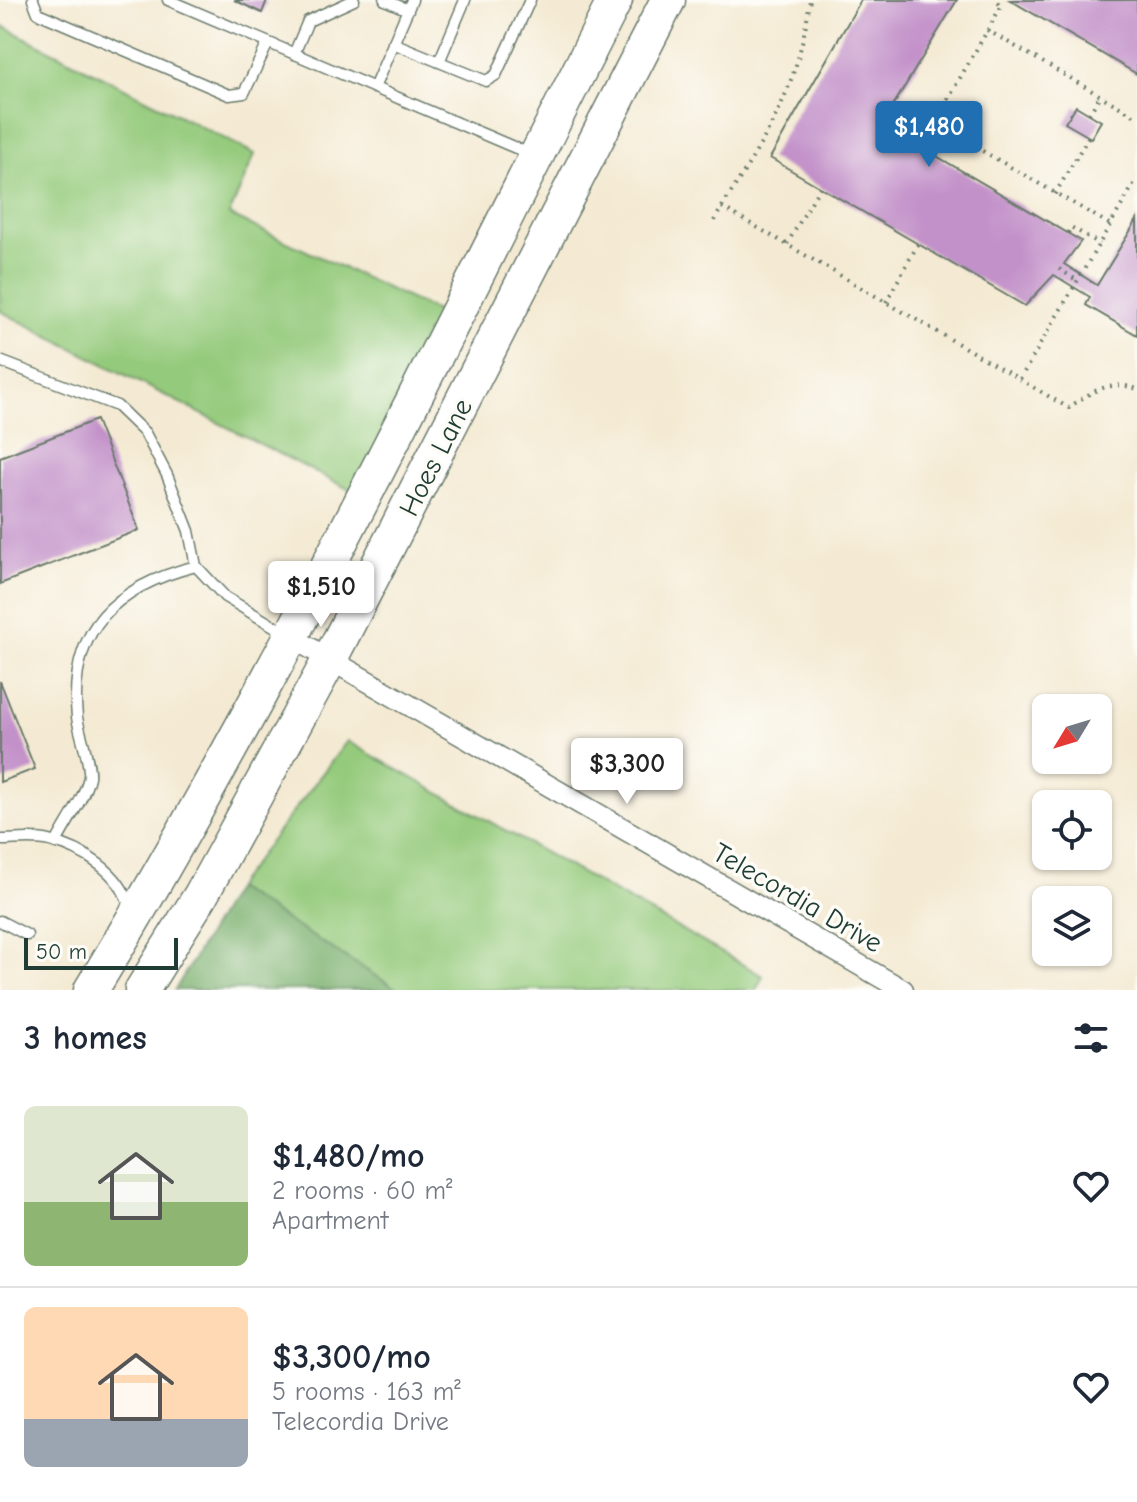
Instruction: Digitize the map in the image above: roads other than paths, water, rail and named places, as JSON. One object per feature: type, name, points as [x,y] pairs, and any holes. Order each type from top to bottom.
[{"type":"highway","name":"Hoes Lane","points":[[91,990],[133,922],[291,637],[615,0]]},
{"type":"highway","name":"Hoes Lane","points":[[142,990],[201,895],[330,659],[668,0]]},
{"type":"street","name":"Telecordia Drive","points":[[291,637],[903,990]]},
{"type":"lane","points":[[33,0],[38,13],[229,95],[244,93],[268,43]]},
{"type":"lane","points":[[168,0],[535,157]]},
{"type":"lane","points":[[294,54],[308,21],[354,0]]},
{"type":"lane","points":[[374,88],[410,5],[385,0]]},
{"type":"lane","points":[[439,62],[465,0]]},
{"type":"lane","points":[[393,43],[486,81],[496,75],[530,0]]},
{"type":"lane","points":[[0,361],[117,406],[145,433],[178,503],[196,566],[225,597],[291,637]]},
{"type":"lane","points":[[56,843],[90,775],[77,718],[75,677],[90,635],[117,599],[157,576],[196,566]]},
{"type":"lane","points":[[0,840],[56,843],[79,853],[112,874],[126,890],[133,922]]},
{"type":"lane","points":[[0,921],[27,935]]}]
